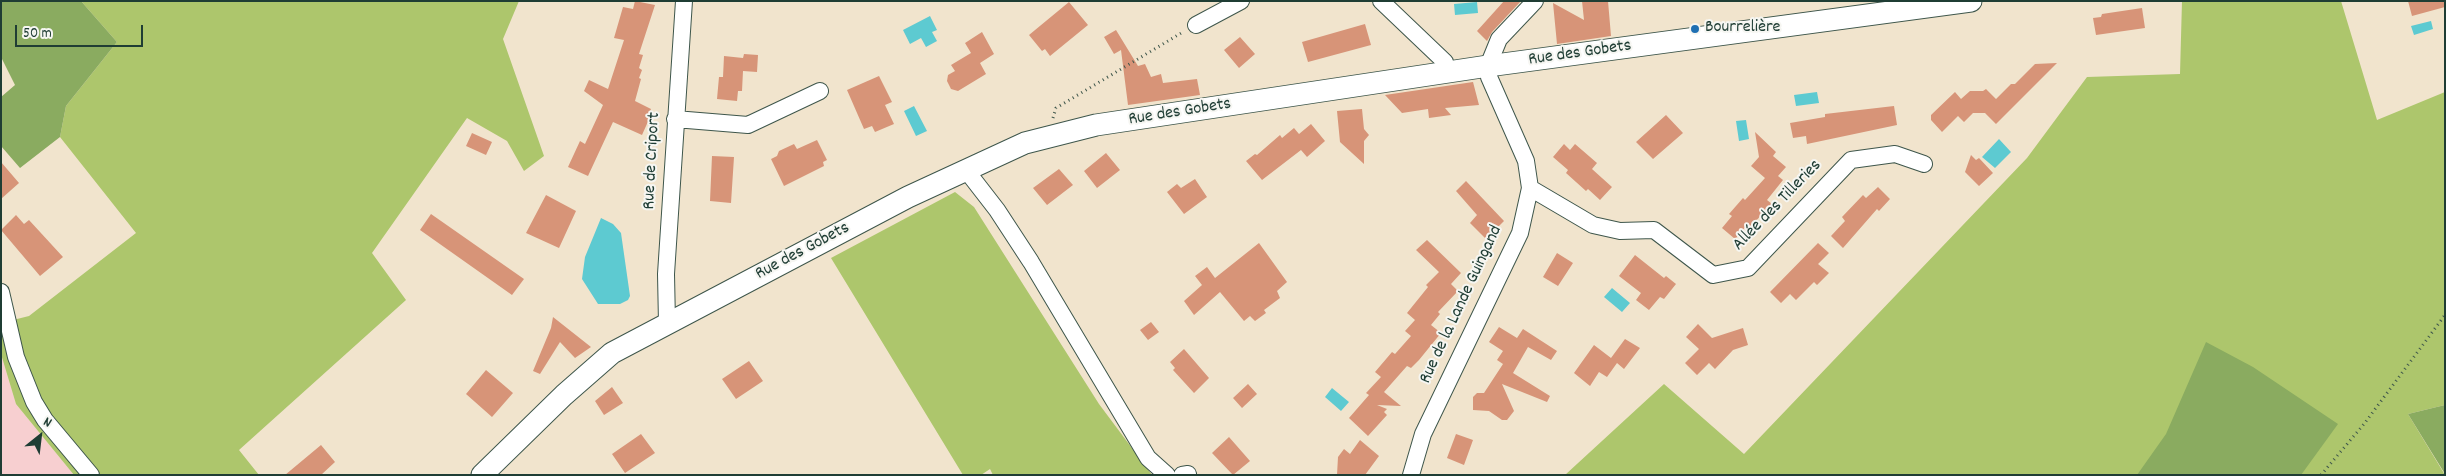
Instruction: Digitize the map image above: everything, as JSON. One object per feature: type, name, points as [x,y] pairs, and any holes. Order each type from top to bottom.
[{"type":"main road","name":"Rue des Gobets","points":[[482,475],[564,395],[612,353],[908,197],[1025,143],[1096,126],[1447,72],[1972,1]]},
{"type":"street","name":"Rue de Criport","points":[[667,323],[666,274],[684,1]]},
{"type":"street","points":[[1196,25],[1241,1]]},
{"type":"street","points":[[1381,1],[1445,62],[1447,72]]},
{"type":"street","points":[[1488,66],[1499,39],[1535,1]]},
{"type":"street","name":"Rue de la Lande Guingand","points":[[1411,475],[1423,434],[1520,233],[1530,188],[1526,161],[1489,77],[1488,66]]},
{"type":"street","points":[[675,119],[748,125],[820,91]]},
{"type":"street","name":"Allée des Tilleries","points":[[1530,188],[1538,191],[1559,207],[1593,225],[1620,231],[1654,230],[1713,275],[1748,268],[1850,160],[1895,154],[1924,164]]},
{"type":"street","points":[[966,170],[997,210],[1031,262],[1148,458],[1167,475]]},
{"type":"street","points":[[1,292],[16,357],[34,402],[45,420],[91,475]]},
{"type":"street","points":[[1182,475],[1188,474]]},
{"type":"path","points":[[1047,138],[1056,108],[1196,25]]},
{"type":"path","points":[[2321,475],[2364,424],[2445,316]]},
{"type":"shaded area","points":[[1,354],[16,404],[74,475],[1,475]]},
{"type":"green space","points":[[1,1],[81,1],[117,42],[66,106],[60,137],[20,168],[1,146],[1,97],[15,85],[1,57]]},
{"type":"green space","points":[[81,1],[519,1],[503,39],[544,156],[524,171],[507,141],[467,118],[372,253],[406,300],[239,450],[259,475],[74,475],[16,404],[1,354],[1,323],[29,316],[136,233],[60,137],[66,106],[117,42]]},
{"type":"green space","points":[[2182,1],[2341,1],[2377,120],[2445,92],[2445,405],[2408,414],[2445,475],[1565,475],[1664,384],[1744,454],[2027,158],[2087,77],[2180,74]]},
{"type":"green space","points":[[955,192],[974,207],[1099,404],[1152,475],[993,475],[990,469],[981,475],[963,475],[831,258]]},
{"type":"green space","points":[[2206,342],[2253,367],[2338,424],[2301,475],[2137,475],[2166,434]]},
{"type":"green space","points":[[2445,405],[2445,474],[2408,414]]},
{"type":"water","points":[[1477,2],[1478,13],[1455,15],[1454,4]]},
{"type":"water","points":[[930,16],[937,30],[932,32],[937,41],[926,47],[921,38],[910,44],[903,30]]},
{"type":"water","points":[[2431,21],[2433,29],[2414,35],[2411,26]]},
{"type":"water","points":[[1817,92],[1819,103],[1796,106],[1794,95]]},
{"type":"water","points":[[914,106],[927,131],[916,136],[904,111]]},
{"type":"water","points":[[1746,120],[1749,139],[1739,141],[1736,121]]},
{"type":"water","points":[[1999,139],[2011,152],[1995,168],[1982,157]]},
{"type":"water","points":[[601,218],[613,224],[621,233],[630,296],[628,300],[620,304],[598,304],[582,279],[585,257]]},
{"type":"water","points":[[1612,288],[1630,303],[1622,312],[1604,297]]},
{"type":"water","points":[[1332,388],[1349,402],[1341,411],[1325,397]]},
{"type":"building","points":[[635,1],[655,5],[639,54],[643,55],[639,68],[642,70],[635,101],[651,109],[648,116],[650,117],[642,135],[613,122],[588,176],[568,167],[580,141],[585,144],[603,105],[584,91],[589,80],[608,89],[624,40],[614,38],[623,7],[633,9]]},
{"type":"building","points":[[1504,1],[1521,1],[1492,32],[1487,41],[1477,31]]},
{"type":"building","points":[[1582,1],[1608,1],[1611,36],[1557,44],[1553,3],[1584,20]]},
{"type":"building","points":[[2408,1],[2445,1],[2445,7],[2412,16]]},
{"type":"building","points":[[1069,2],[1088,25],[1050,56],[1045,49],[1042,51],[1029,35]]},
{"type":"building","points":[[2142,8],[2145,28],[2096,35],[2093,18],[2101,17],[2102,14]]},
{"type":"building","points":[[1365,24],[1371,45],[1308,62],[1302,42]]},
{"type":"building","points":[[1116,30],[1138,66],[1145,64],[1151,77],[1161,74],[1163,83],[1197,79],[1200,95],[1128,105],[1121,50],[1114,54],[1104,37]]},
{"type":"building","points":[[982,32],[994,54],[980,63],[986,74],[958,91],[951,89],[947,81],[948,75],[955,71],[951,65],[971,53],[965,43]]},
{"type":"building","points":[[1240,37],[1255,54],[1239,68],[1224,50]]},
{"type":"building","points":[[744,54],[758,55],[757,72],[743,71],[742,91],[738,91],[737,101],[717,99],[719,77],[723,77],[724,56],[743,58]]},
{"type":"building","points":[[2057,63],[1996,124],[1985,113],[1973,113],[1964,122],[1958,116],[1942,132],[1931,120],[1931,115],[1955,92],[1961,99],[1970,91],[1983,91],[1986,89],[1996,99],[2011,84],[2015,84],[2035,64]]},
{"type":"building","points":[[879,76],[892,102],[885,105],[894,124],[875,132],[872,126],[864,129],[847,90]]},
{"type":"building","points":[[1473,82],[1479,105],[1445,108],[1451,115],[1429,118],[1428,109],[1402,113],[1385,95]]},
{"type":"building","points":[[1894,106],[1897,125],[1807,144],[1806,136],[1793,138],[1790,123],[1825,117],[1825,114]]},
{"type":"building","points":[[1362,109],[1364,129],[1369,135],[1364,141],[1364,164],[1340,142],[1337,111]]},
{"type":"building","points":[[1666,115],[1683,133],[1653,159],[1636,142]]},
{"type":"building","points":[[1311,124],[1325,141],[1307,157],[1301,150],[1262,180],[1246,161],[1255,154],[1257,155],[1280,135],[1282,138],[1294,128],[1299,134]]},
{"type":"building","points":[[1755,132],[1776,152],[1773,156],[1786,167],[1778,176],[1783,180],[1767,200],[1772,204],[1751,226],[1748,224],[1735,239],[1722,228],[1732,216],[1729,214],[1765,178],[1751,166],[1759,157]]},
{"type":"building","points":[[472,133],[492,142],[486,155],[466,146]]},
{"type":"building","points":[[817,140],[827,160],[823,162],[824,166],[784,186],[771,159],[777,156],[779,151],[794,144],[797,149]]},
{"type":"building","points":[[1564,144],[1570,150],[1575,144],[1597,163],[1592,169],[1612,187],[1600,200],[1588,189],[1586,191],[1566,173],[1568,170],[1553,157]]},
{"type":"building","points":[[1106,153],[1120,170],[1097,188],[1084,171]]},
{"type":"building","points":[[1971,155],[1976,160],[1979,158],[1993,173],[1979,186],[1965,172]]},
{"type":"building","points":[[712,156],[734,157],[731,203],[710,201]]},
{"type":"building","points":[[1,162],[19,183],[1,199]]},
{"type":"building","points":[[1059,169],[1073,185],[1047,205],[1033,188]]},
{"type":"building","points":[[1195,179],[1207,197],[1184,214],[1167,192],[1177,184],[1181,188]]},
{"type":"building","points":[[1466,181],[1504,221],[1486,239],[1470,223],[1477,215],[1456,191]]},
{"type":"building","points":[[1878,187],[1890,199],[1879,211],[1877,209],[1843,248],[1831,236],[1845,221],[1842,217],[1863,195],[1866,198]]},
{"type":"building","points":[[546,195],[576,211],[559,248],[526,233]]},
{"type":"building","points":[[431,214],[524,279],[512,295],[420,230]]},
{"type":"building","points":[[16,215],[24,224],[29,220],[63,257],[40,276],[1,230]]},
{"type":"building","points":[[1427,240],[1461,273],[1451,284],[1458,291],[1438,312],[1440,314],[1431,325],[1441,333],[1419,360],[1411,368],[1407,366],[1384,392],[1401,406],[1377,405],[1387,409],[1384,412],[1387,415],[1368,436],[1349,418],[1369,395],[1366,393],[1381,377],[1375,372],[1392,352],[1395,354],[1411,336],[1405,331],[1415,320],[1407,313],[1428,287],[1426,285],[1439,272],[1416,250]]},
{"type":"building","points":[[1259,243],[1287,282],[1277,291],[1280,298],[1264,310],[1266,313],[1255,321],[1250,316],[1244,321],[1220,292],[1194,315],[1184,301],[1202,285],[1195,276],[1207,267],[1215,278]]},
{"type":"building","points":[[1818,243],[1829,253],[1818,264],[1829,273],[1817,285],[1814,282],[1796,300],[1790,294],[1781,303],[1770,292]]},
{"type":"building","points":[[1557,253],[1573,263],[1558,286],[1543,277]]},
{"type":"building","points":[[1635,255],[1664,278],[1666,276],[1676,284],[1664,299],[1660,297],[1649,310],[1636,300],[1641,293],[1619,276]]},
{"type":"building","points":[[553,317],[591,347],[575,358],[560,342],[540,374],[533,371],[551,328]]},
{"type":"building","points":[[1151,322],[1159,332],[1148,340],[1140,330]]},
{"type":"building","points":[[1698,324],[1712,338],[1743,328],[1748,345],[1733,350],[1715,369],[1709,363],[1697,375],[1685,363],[1699,349],[1686,337]]},
{"type":"building","points":[[1499,327],[1517,338],[1523,329],[1557,351],[1551,360],[1528,347],[1513,373],[1550,396],[1547,402],[1502,384],[1514,411],[1507,420],[1502,420],[1489,411],[1473,410],[1473,397],[1477,393],[1484,393],[1503,364],[1497,360],[1503,351],[1489,342]]},
{"type":"building","points":[[1625,339],[1640,348],[1624,369],[1617,363],[1607,377],[1599,372],[1590,386],[1574,373],[1594,345],[1611,358]]},
{"type":"building","points":[[1184,349],[1209,378],[1194,393],[1173,370],[1175,368],[1170,362]]},
{"type":"building","points":[[749,361],[763,381],[736,399],[722,379]]},
{"type":"building","points":[[486,370],[513,393],[492,417],[466,394]]},
{"type":"building","points":[[1248,384],[1257,394],[1242,408],[1233,398]]},
{"type":"building","points":[[612,387],[623,403],[604,415],[595,401]]},
{"type":"building","points":[[641,434],[655,453],[625,473],[612,454]]},
{"type":"building","points":[[1456,434],[1473,440],[1464,465],[1447,458]]},
{"type":"building","points":[[1229,437],[1250,461],[1233,475],[1212,453]]},
{"type":"building","points":[[1360,440],[1379,456],[1365,475],[1337,475],[1338,457],[1344,449],[1350,454]]},
{"type":"building","points":[[321,445],[335,462],[321,475],[285,475]]},
{"type":"place","name":"Bourrelière","points":[[1695,29]]}]
